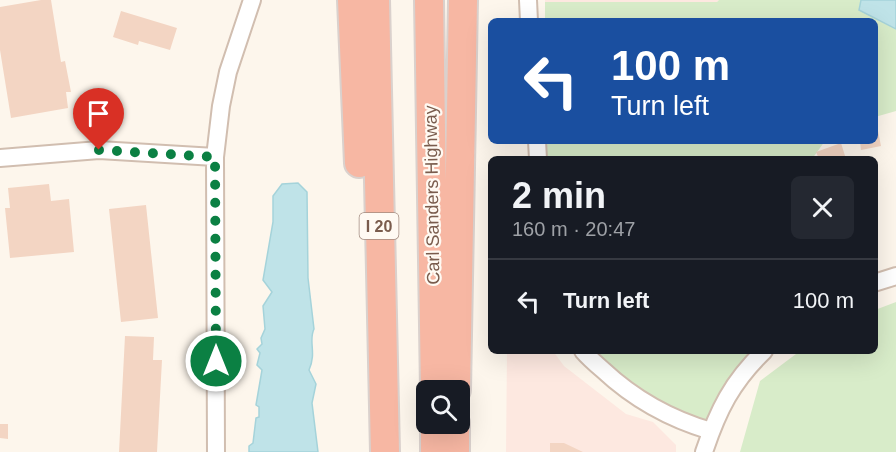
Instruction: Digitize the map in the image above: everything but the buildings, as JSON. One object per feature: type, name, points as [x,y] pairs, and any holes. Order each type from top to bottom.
[{"type":"highway","points":[[352,0],[366,366],[385,406]]},
{"type":"highway","name":"I 20","points":[[375,0],[385,452]]},
{"type":"highway","name":"Carl Sanders Highway","points":[[429,0],[435,380]]},
{"type":"highway","points":[[456,380],[463,0]]},
{"type":"highway","points":[[435,434],[435,452]]},
{"type":"highway","points":[[455,434],[455,452]]},
{"type":"street","points":[[216,452],[215,157],[228,72],[252,0]]},
{"type":"street","points":[[528,0],[529,18]]},
{"type":"street","points":[[0,158],[99,150],[215,157]]},
{"type":"street","points":[[878,282],[896,276]]},
{"type":"street","points":[[586,354],[610,376],[653,408],[669,417],[711,431]]},
{"type":"street","points":[[704,452],[730,390],[761,354]]},
{"type":"shaded area","points":[[545,0],[719,0],[717,2],[545,2]]},
{"type":"shaded area","points":[[507,354],[555,354],[564,366],[626,414],[653,422],[676,445],[676,452],[506,452]]},
{"type":"green space","points":[[719,0],[896,0],[896,111],[878,116],[878,18],[545,18],[545,2],[717,2]]},
{"type":"green space","points":[[545,144],[823,144],[814,156],[545,156]]},
{"type":"green space","points":[[896,302],[896,452],[740,452],[760,381],[796,354],[878,354],[878,309]]},
{"type":"green space","points":[[588,354],[765,354],[711,431],[653,408]]},
{"type":"water","points":[[861,0],[896,0],[896,29],[878,18],[859,10]]},
{"type":"water","points":[[298,183],[307,192],[308,278],[314,329],[309,370],[316,384],[312,403],[318,452],[249,452],[249,446],[253,443],[256,418],[259,417],[259,407],[256,405],[262,370],[257,365],[260,353],[257,349],[262,344],[261,338],[265,329],[263,306],[272,292],[263,280],[273,222],[273,196],[282,184]]},
{"type":"route","points":[[99,150],[215,157],[216,361]]}]
